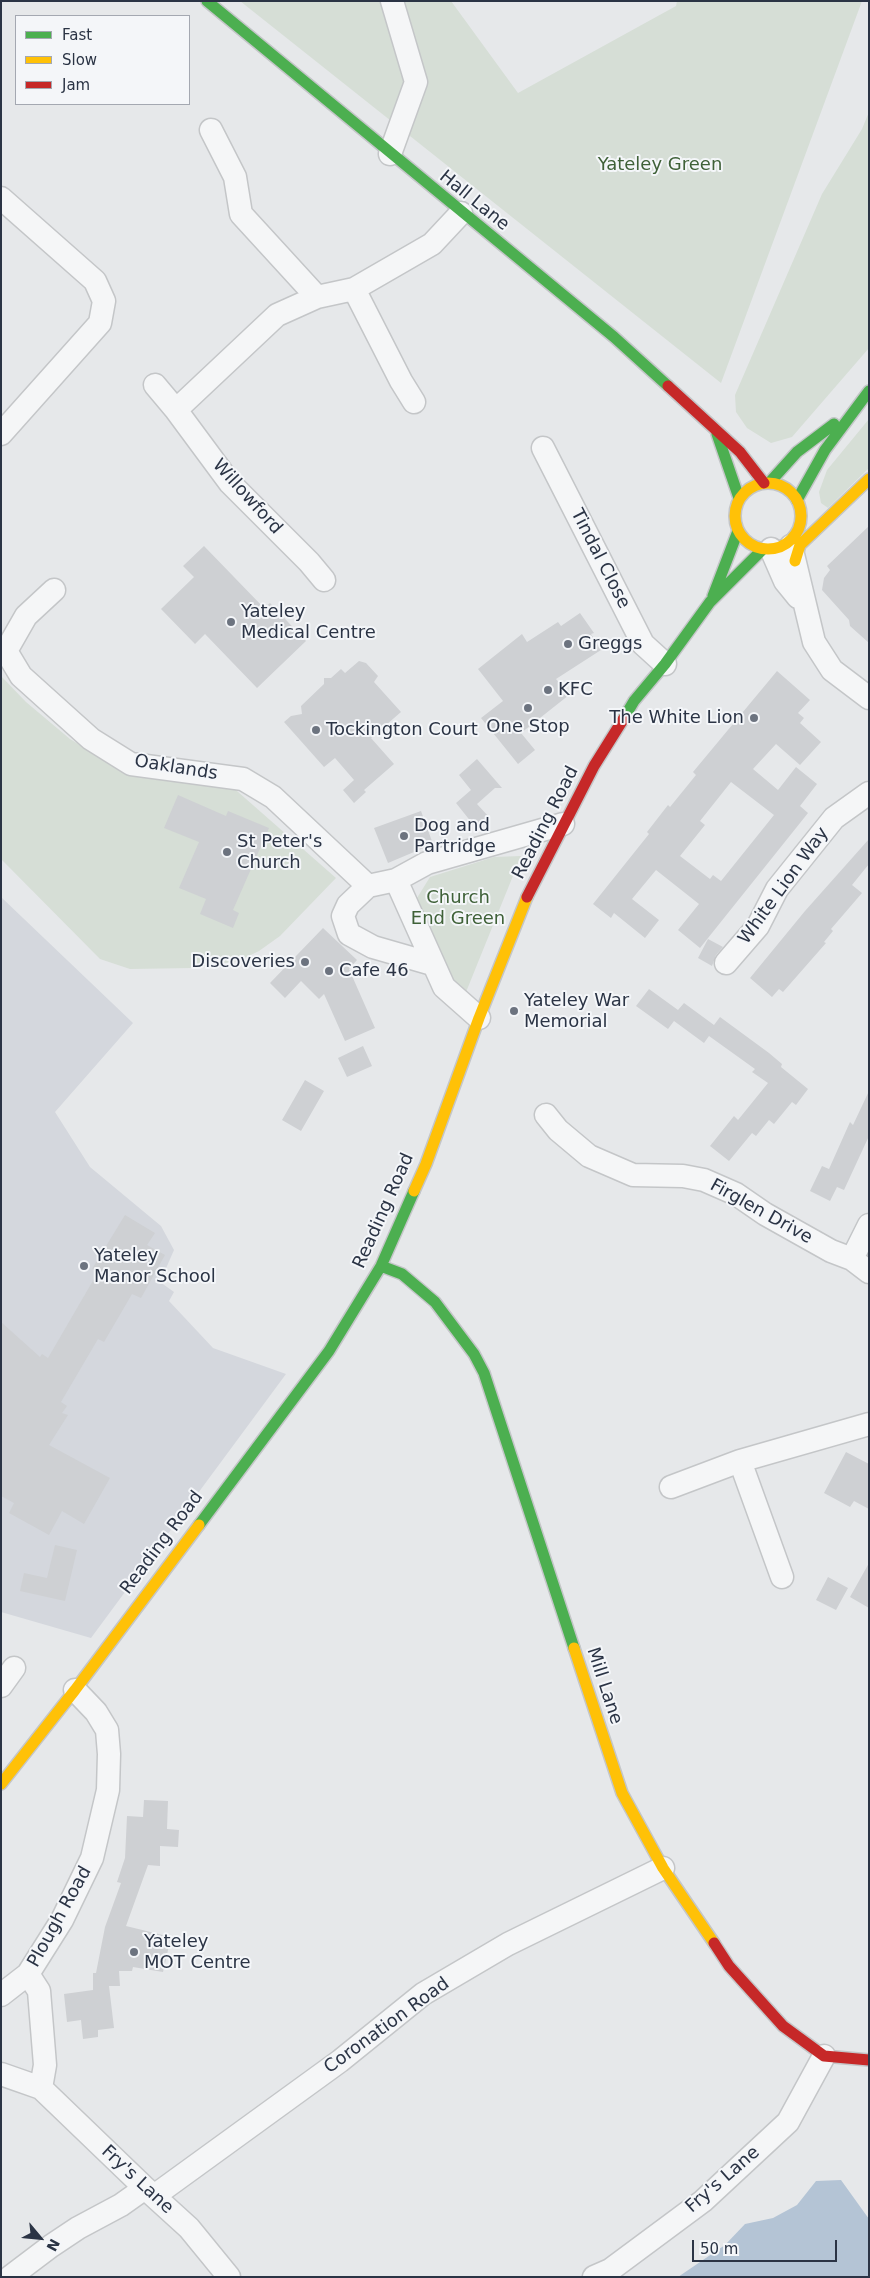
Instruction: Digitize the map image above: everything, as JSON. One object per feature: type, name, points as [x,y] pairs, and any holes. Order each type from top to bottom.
[{"type":"main road","name":"Hall Lane","points":[[207,1],[614,338],[740,452],[767,483]]},
{"type":"main road","points":[[797,500],[817,464],[852,412],[869,391]]},
{"type":"main road","points":[[767,483],[797,452],[852,412]]},
{"type":"main road","name":"Hall Lane","points":[[716,431],[739,498]]},
{"type":"main road","points":[[783,547],[800,526],[801,514],[797,500],[781,485],[767,483],[752,486],[739,498],[735,515],[738,531],[749,544],[783,547],[800,546],[814,530],[869,479]]},
{"type":"main road","points":[[801,514],[814,530]]},
{"type":"main road","points":[[783,547],[814,530]]},
{"type":"main road","name":"Reading Road","points":[[1,1784],[329,1351],[381,1266],[426,1164],[479,1018],[524,904],[563,824],[625,714],[666,664],[710,602],[738,531]]},
{"type":"main road","name":"Reading Road","points":[[710,602],[783,547]]},
{"type":"main road","name":"Mill Lane","points":[[381,1266],[402,1274],[435,1302],[474,1354],[484,1373],[622,1793],[662,1868],[729,1966],[782,2026],[824,2056]]},
{"type":"main road","points":[[824,2056],[869,2060]]},
{"type":"street","points":[[390,154],[416,82],[392,1]]},
{"type":"street","points":[[211,130],[235,177],[240,214],[318,297]]},
{"type":"street","points":[[1,198],[95,281],[104,301],[100,323],[1,434]]},
{"type":"street","points":[[176,410],[277,315],[318,297],[354,290],[432,244],[462,213]]},
{"type":"street","points":[[354,290],[401,381],[414,402]]},
{"type":"street","name":"Willowford","points":[[155,385],[230,483],[309,562],[324,580]]},
{"type":"street","name":"Tindal Close","points":[[543,448],[643,644],[666,664]]},
{"type":"street","points":[[783,547],[785,581],[804,606],[814,642],[832,670],[869,698]]},
{"type":"street","name":"Oaklands","points":[[54,590],[26,616],[6,651],[21,676],[91,738],[131,764],[243,779],[274,796],[368,886]]},
{"type":"street","name":"White Lion Way","points":[[726,963],[758,926],[777,889],[834,818],[869,793]]},
{"type":"street","points":[[432,964],[373,947],[349,934],[343,916],[348,904],[368,886],[396,880],[427,863],[563,824]]},
{"type":"street","points":[[396,880],[432,964],[444,987],[479,1018]]},
{"type":"street","name":"Firglen Drive","points":[[546,1115],[558,1130],[590,1156],[633,1174],[683,1176],[704,1180],[736,1194],[764,1214],[831,1252],[861,1266]]},
{"type":"street","points":[[861,1266],[869,1225]]},
{"type":"street","points":[[671,1487],[740,1461],[869,1424]]},
{"type":"street","points":[[740,1461],[782,1577]]},
{"type":"street","name":"Plough Road","points":[[1,1995],[28,1974],[62,1920],[92,1858],[108,1790],[109,1754],[107,1730],[96,1712],[74,1690]]},
{"type":"street","name":"Coronation Road","points":[[10,2277],[58,2241],[121,2205],[149,2192],[340,2060],[423,1994],[508,1944],[662,1868]]},
{"type":"street","points":[[28,1974],[39,1991],[45,2065],[41,2088]]},
{"type":"street","name":"Fry's Lane","points":[[594,2277],[610,2270],[703,2201],[788,2122],[824,2056]]},
{"type":"street","name":"Fry's Lane","points":[[1,2074],[41,2088],[149,2192],[190,2228],[229,2277]]},
{"type":"shaded area","name":"Yateley Manor School","points":[[1,897],[133,1023],[55,1112],[90,1167],[161,1226],[174,1250],[160,1282],[174,1292],[169,1301],[213,1348],[286,1374],[91,1638],[1,1612]]},
{"type":"green space","name":"Yateley Green","points":[[240,1],[451,1],[518,93],[676,6],[677,1],[862,1],[721,383]]},
{"type":"green space","points":[[869,112],[869,348],[792,437],[771,443],[747,428],[736,412],[735,395],[822,194],[862,129]]},
{"type":"green space","points":[[869,419],[869,468],[828,508],[821,503],[819,492],[827,470]]},
{"type":"green space","points":[[1,676],[26,702],[70,739],[121,770],[229,784],[336,878],[280,936],[259,951],[238,961],[192,968],[130,969],[100,959],[1,859]]},
{"type":"green space","name":"Church End Green","points":[[521,856],[464,997],[455,991],[417,898],[430,877],[494,857]]},
{"type":"water","points":[[841,2180],[869,2219],[869,2277],[678,2277],[725,2245],[745,2224],[773,2218],[797,2205],[816,2181]]},
{"type":"building","points":[[869,526],[869,643],[850,626],[849,620],[822,590],[824,578],[830,570],[827,566]]},
{"type":"building","name":"Yateley Medical Centre","points":[[204,546],[264,608],[270,603],[306,641],[257,688],[205,634],[195,644],[161,609],[194,577],[183,566]]},
{"type":"building","points":[[580,613],[594,633],[591,634],[601,650],[556,679],[569,695],[521,733],[535,750],[518,764],[481,718],[503,701],[478,669],[522,634],[527,642],[558,622],[561,626]]},
{"type":"building","name":"Tockington Court","points":[[359,661],[366,663],[378,676],[374,682],[401,712],[371,738],[394,764],[364,790],[366,792],[354,803],[343,790],[354,780],[335,758],[324,767],[284,722],[291,716],[302,714],[301,706],[324,684],[324,678],[331,678],[341,669],[345,673]]},
{"type":"building","points":[[777,671],[810,700],[798,713],[804,718],[800,723],[821,742],[800,765],[776,744],[753,769],[778,790],[796,767],[817,784],[800,806],[808,813],[700,948],[678,930],[699,904],[656,870],[632,899],[659,920],[645,938],[614,913],[611,918],[593,904],[649,834],[647,832],[668,805],[670,807],[696,775],[693,772]],"holes":[[[731,782],[774,815],[721,881],[713,875],[710,879],[680,856],[705,825],[700,821]]]},
{"type":"building","points":[[477,759],[502,788],[495,788],[477,804],[489,817],[476,828],[456,803],[471,790],[459,775]]},
{"type":"building","name":"St Peter's Church","points":[[178,795],[226,816],[228,811],[269,828],[233,910],[239,913],[233,928],[200,914],[206,899],[179,888],[199,842],[164,828]]},
{"type":"building","name":"Dog and Partridge","points":[[421,811],[433,844],[388,863],[374,828]]},
{"type":"building","points":[[869,839],[869,864],[852,885],[862,893],[831,929],[833,931],[824,942],[826,943],[783,992],[779,989],[772,997],[750,978],[805,911]]},
{"type":"building","points":[[323,928],[357,960],[349,969],[375,1028],[345,1041],[324,994],[319,999],[301,981],[285,998],[270,983]]},
{"type":"building","points":[[708,939],[723,947],[716,955],[712,966],[698,958]]},
{"type":"building","points":[[649,989],[678,1010],[684,1003],[714,1025],[720,1017],[769,1053],[782,1064],[781,1067],[808,1089],[796,1105],[792,1102],[774,1124],[769,1120],[756,1136],[752,1133],[729,1161],[710,1146],[734,1116],[738,1120],[768,1083],[752,1072],[755,1069],[709,1036],[704,1043],[674,1021],[668,1029],[636,1006]]},
{"type":"building","points":[[363,1046],[372,1066],[347,1077],[338,1058]]},
{"type":"building","points":[[305,1080],[324,1091],[301,1131],[282,1120]]},
{"type":"building","points":[[869,1091],[869,1136],[844,1190],[837,1187],[830,1201],[810,1191],[822,1166],[829,1169],[850,1122],[853,1125]]},
{"type":"building","points":[[125,1215],[155,1233],[147,1245],[165,1255],[141,1298],[132,1294],[104,1342],[98,1339],[61,1402],[67,1406],[62,1413],[68,1415],[49,1445],[110,1478],[84,1524],[62,1511],[49,1535],[9,1513],[14,1503],[1,1496],[1,1322],[40,1357],[42,1354],[48,1358],[98,1272],[92,1269]]},
{"type":"building","points":[[846,1452],[869,1464],[869,1509],[854,1501],[850,1507],[824,1493]]},
{"type":"building","points":[[55,1545],[77,1550],[65,1601],[20,1591],[24,1573],[47,1578]]},
{"type":"building","points":[[869,1563],[869,1608],[850,1597]]},
{"type":"building","points":[[828,1577],[848,1588],[836,1610],[816,1600]]},
{"type":"building","points":[[144,1800],[168,1801],[167,1829],[179,1830],[178,1847],[160,1846],[160,1866],[148,1865],[126,1926],[171,1937],[163,1972],[133,1967],[132,1971],[119,1971],[120,1986],[109,1986],[114,2028],[98,2030],[98,2037],[83,2039],[81,2020],[67,2022],[64,1994],[93,1990],[93,1973],[96,1973],[105,1927],[121,1883],[117,1882],[125,1858],[127,1816],[143,1817]]},
{"type":"traffic: fast","points":[[207,1],[614,337],[668,386]]},
{"type":"traffic: fast","points":[[797,500],[825,450],[869,391]]},
{"type":"traffic: fast","points":[[770,482],[797,452],[834,424]]},
{"type":"traffic: fast","points":[[717,434],[739,498]]},
{"type":"traffic: fast","points":[[713,596],[738,531]]},
{"type":"traffic: fast","points":[[624,718],[634,701],[665,664],[710,602],[763,549]]},
{"type":"traffic: fast","points":[[199,1525],[329,1351],[381,1266],[414,1191]]},
{"type":"traffic: fast","points":[[381,1266],[402,1274],[435,1302],[474,1354],[484,1373],[574,1648]]},
{"type":"traffic: slow","points":[[795,561],[800,545],[869,479]]},
{"type":"traffic: slow","points":[[762,483],[774,483],[786,488],[796,498],[801,510],[801,516],[799,529],[786,544],[774,549],[762,549],[750,544],[740,534],[735,522],[735,510],[740,498],[750,488],[762,483]]},
{"type":"traffic: slow","points":[[414,1191],[426,1164],[479,1018],[527,897]]},
{"type":"traffic: slow","points":[[1,1784],[75,1690],[199,1525]]},
{"type":"traffic: slow","points":[[574,1648],[622,1793],[663,1868],[714,1943]]},
{"type":"traffic: jam","points":[[668,386],[740,452],[764,483]]},
{"type":"traffic: jam","points":[[527,897],[594,766],[624,718]]},
{"type":"traffic: jam","points":[[714,1943],[729,1966],[783,2026],[824,2056],[869,2060]]},
{"type":"place","name":"Yateley Medical Centre","points":[[231,622]]},
{"type":"place","name":"Greggs","points":[[568,644]]},
{"type":"place","name":"KFC","points":[[548,690]]},
{"type":"place","name":"One Stop","points":[[528,708]]},
{"type":"place","name":"The White Lion","points":[[754,718]]},
{"type":"place","name":"Tockington Court","points":[[316,730]]},
{"type":"place","name":"Dog and Partridge","points":[[404,836]]},
{"type":"place","name":"St Peter's Church","points":[[227,852]]},
{"type":"place","name":"Discoveries","points":[[305,962]]},
{"type":"place","name":"Cafe 46","points":[[329,971]]},
{"type":"place","name":"Yateley War Memorial","points":[[514,1011]]},
{"type":"place","name":"Yateley Manor School","points":[[84,1266]]},
{"type":"place","name":"Yateley MOT Centre","points":[[134,1952]]}]
